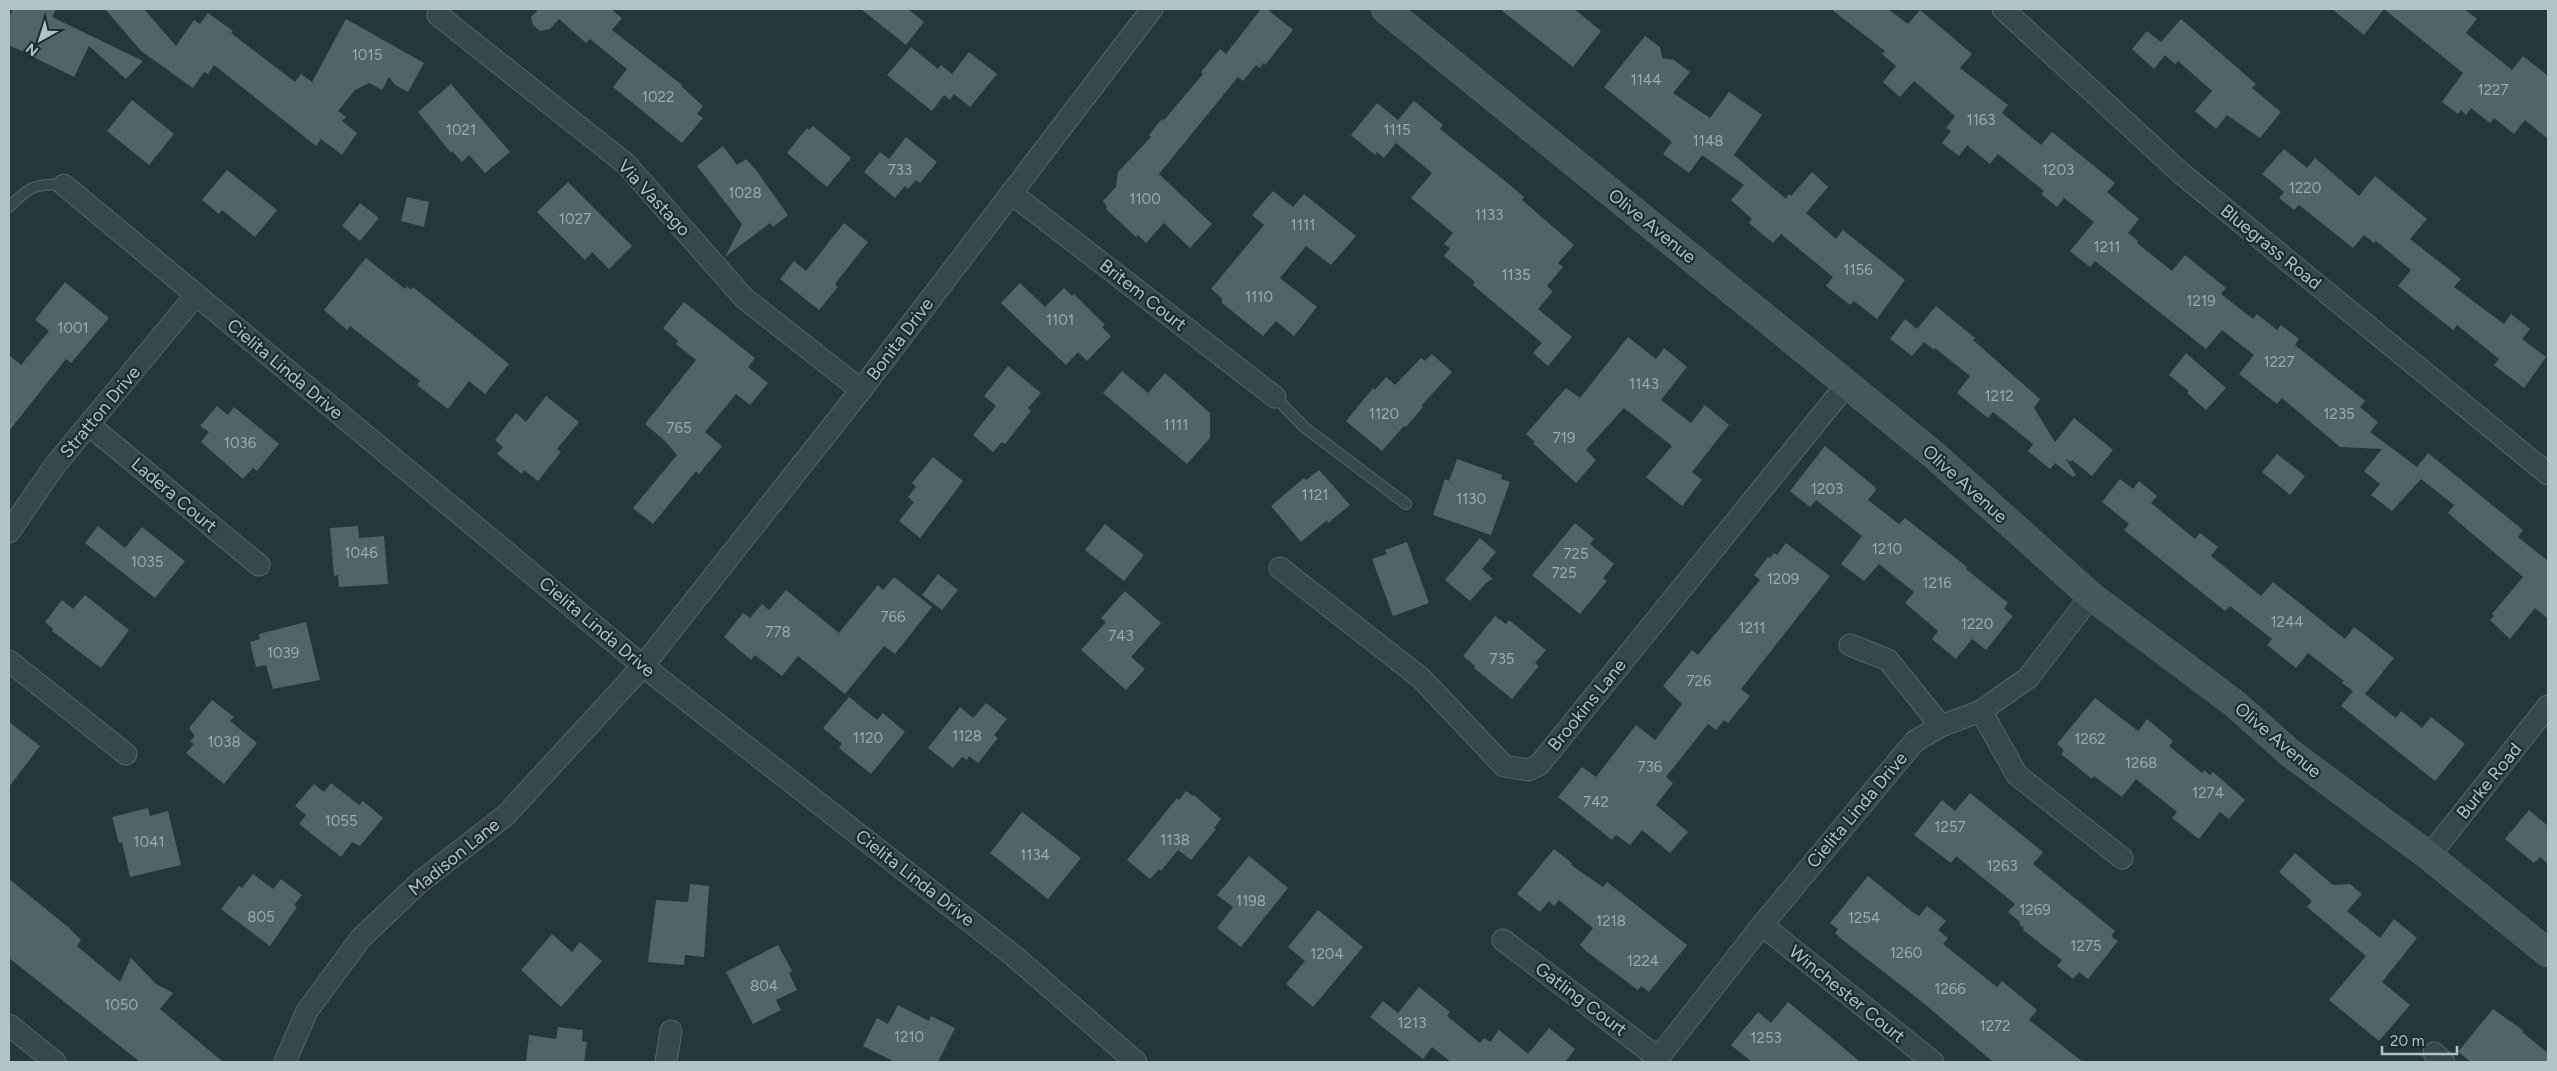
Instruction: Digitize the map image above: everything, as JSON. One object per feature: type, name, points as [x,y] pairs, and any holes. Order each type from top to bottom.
[{"type":"main road","name":"Olive Avenue","points":[[1385,9],[1934,455],[2091,596],[2235,704],[2290,753],[2429,856],[2548,953]]},
{"type":"street","name":"Bonita Drive","points":[[643,666],[861,390],[1152,9]]},
{"type":"street","name":"Bluegrass Road","points":[[2003,9],[2182,174],[2548,474]]},
{"type":"street","name":"Via Vastago","points":[[438,15],[626,164],[744,298],[861,390]]},
{"type":"street","name":"Cielita Linda Drive","points":[[64,185],[643,666],[1014,956],[1136,1062]]},
{"type":"street","name":"Britem Court","points":[[1011,193],[1275,397]]},
{"type":"street","name":"Stratton Drive","points":[[9,532],[56,464],[196,295]]},
{"type":"street","name":"Brookins Lane","points":[[1280,568],[1421,678],[1504,766],[1528,770],[1539,765],[1847,384]]},
{"type":"street","name":"Ladera Court","points":[[89,425],[259,565]]},
{"type":"street","name":"Cielita Linda Drive","points":[[1656,1060],[1762,926],[1915,741],[1941,726],[1981,711],[2028,678],[2091,596]]},
{"type":"street","points":[[1850,645],[1888,660],[1941,726]]},
{"type":"street","points":[[9,661],[126,754]]},
{"type":"street","name":"Madison Lane","points":[[285,1062],[307,1011],[361,938],[420,882],[506,815],[643,666]]},
{"type":"street","name":"Burke Road","points":[[2429,856],[2548,706]]},
{"type":"street","points":[[1981,711],[2017,775],[2122,858]]},
{"type":"street","name":"Winchester Court","points":[[1762,926],[1932,1062]]},
{"type":"street","name":"Gatling Court","points":[[1503,940],[1656,1060]]},
{"type":"street","points":[[9,1026],[54,1062]]},
{"type":"street","points":[[666,1062],[671,1031]]},
{"type":"lane","points":[[9,207],[30,188],[43,184],[64,185]]},
{"type":"lane","points":[[1275,397],[1304,427],[1406,504]]},
{"type":"building","points":[[13,9],[56,9],[52,17],[143,61],[126,79],[89,46],[74,77],[9,45],[9,18]]},
{"type":"building","points":[[105,9],[144,9],[176,46],[194,20],[200,24],[208,13],[295,82],[301,74],[312,82],[346,19],[424,63],[408,92],[395,85],[389,77],[382,90],[369,83],[355,90],[338,111],[346,117],[342,121],[357,133],[342,155],[321,139],[316,146],[214,65],[208,74],[204,72],[193,88],[141,51]]},
{"type":"building","points":[[539,9],[611,9],[622,18],[612,30],[682,85],[703,106],[697,114],[703,118],[682,143],[613,87],[627,69],[590,39],[586,43],[559,19],[550,29],[540,31],[533,25],[531,17]]},
{"type":"building","points":[[861,9],[908,9],[924,22],[906,45]]},
{"type":"building","points":[[1261,9],[1267,9],[1293,30],[1265,65],[1263,63],[1260,68],[1256,65],[1243,81],[1238,77],[1159,174],[1212,224],[1190,248],[1164,223],[1146,243],[1138,235],[1136,237],[1106,209],[1107,207],[1103,201],[1116,187],[1118,172],[1151,137],[1149,135],[1203,74],[1201,72],[1220,49],[1226,54]]},
{"type":"building","points":[[1500,9],[1574,9],[1601,31],[1573,67]]},
{"type":"building","points":[[1831,9],[1888,9],[1908,24],[1920,10],[1951,36],[1972,54],[1960,68],[2008,105],[2002,113],[2041,145],[2052,132],[2115,183],[2107,192],[2139,219],[2128,233],[2138,241],[2137,243],[2172,271],[2185,255],[2226,288],[2221,294],[2253,319],[2257,314],[2277,330],[2281,325],[2299,339],[2295,345],[2365,401],[2360,407],[2378,422],[2370,432],[2417,467],[2428,453],[2523,530],[2518,537],[2548,561],[2548,619],[2535,608],[2510,639],[2490,620],[2494,616],[2492,614],[2523,577],[2448,513],[2454,505],[2421,479],[2392,511],[2371,495],[2380,484],[2364,471],[2382,449],[2340,447],[2282,398],[2277,404],[2239,374],[2254,355],[2222,330],[2206,349],[2095,261],[2090,267],[2070,251],[2094,222],[2064,198],[2057,207],[2041,194],[2044,191],[1998,154],[1990,164],[1967,145],[1959,156],[1942,143],[1951,131],[1946,128],[1955,116],[1914,81],[1900,97],[1883,82],[1896,66],[1882,54],[1885,51]]},
{"type":"building","points":[[2332,9],[2384,9],[2364,35]]},
{"type":"building","points":[[2384,9],[2464,9],[2477,19],[2466,33],[2512,70],[2523,56],[2548,76],[2548,139],[2525,120],[2514,134],[2494,118],[2490,123],[2471,108],[2466,115],[2461,110],[2458,114],[2442,102],[2463,73]]},
{"type":"building","points":[[2181,19],[2256,84],[2252,88],[2281,112],[2260,138],[2227,115],[2216,129],[2195,111],[2212,91],[2178,61],[2175,64],[2165,55],[2154,69],[2132,49],[2147,31],[2161,42]]},
{"type":"building","points":[[1645,36],[1660,47],[1662,58],[1674,60],[1690,72],[1673,93],[1710,118],[1729,92],[1762,115],[1734,155],[1786,199],[1789,194],[1791,196],[1812,172],[1828,187],[1806,213],[1836,239],[1843,230],[1905,280],[1877,319],[1854,301],[1850,305],[1826,286],[1833,277],[1781,234],[1773,243],[1749,223],[1752,219],[1731,200],[1744,185],[1702,155],[1689,173],[1663,154],[1672,142],[1604,87]]},
{"type":"building","points":[[911,47],[938,69],[941,65],[952,74],[969,52],[997,74],[970,107],[954,94],[950,100],[944,95],[932,111],[887,75]]},
{"type":"building","points":[[451,84],[510,152],[485,173],[469,155],[462,162],[452,151],[451,153],[418,112]]},
{"type":"building","points":[[132,100],[174,134],[149,165],[107,131]]},
{"type":"building","points":[[1414,101],[1443,125],[1440,129],[1524,197],[1522,200],[1574,245],[1558,263],[1563,267],[1547,286],[1553,291],[1538,309],[1572,337],[1548,366],[1533,353],[1542,343],[1473,285],[1475,282],[1444,256],[1450,248],[1444,244],[1453,233],[1411,198],[1432,173],[1396,143],[1384,158],[1377,152],[1375,155],[1351,135],[1377,103],[1398,120]]},
{"type":"building","points":[[813,126],[851,158],[827,187],[787,153],[807,128],[809,130]]},
{"type":"building","points":[[906,137],[937,162],[920,183],[916,180],[908,189],[905,186],[895,198],[864,172],[880,152],[889,159]]},
{"type":"building","points":[[723,146],[737,165],[746,159],[788,215],[773,227],[770,223],[725,257],[742,224],[697,166]]},
{"type":"building","points":[[2284,149],[2307,168],[2315,158],[2359,196],[2375,176],[2427,219],[2410,239],[2461,279],[2454,287],[2504,324],[2511,314],[2530,329],[2522,339],[2546,357],[2524,388],[2494,365],[2499,359],[2457,325],[2453,330],[2398,286],[2411,270],[2376,241],[2374,243],[2364,235],[2353,248],[2299,205],[2294,210],[2279,198],[2284,192],[2262,174]]},
{"type":"building","points":[[227,170],[277,210],[255,237],[222,210],[219,214],[202,200]]},
{"type":"building","points":[[568,182],[632,246],[609,269],[592,252],[585,260],[537,212]]},
{"type":"building","points":[[1273,191],[1293,207],[1304,194],[1356,236],[1331,265],[1306,246],[1280,278],[1317,307],[1294,336],[1276,321],[1263,336],[1222,303],[1222,298],[1211,289],[1264,225],[1252,215]]},
{"type":"building","points":[[407,197],[429,202],[424,227],[401,221]]},
{"type":"building","points":[[360,203],[379,218],[360,241],[342,226]]},
{"type":"building","points":[[844,223],[868,242],[835,284],[838,287],[819,310],[780,279],[794,261],[806,271]]},
{"type":"building","points":[[366,258],[405,289],[407,286],[411,290],[413,287],[509,364],[485,394],[469,381],[448,409],[417,385],[420,381],[350,326],[347,330],[324,310]]},
{"type":"building","points":[[65,282],[109,318],[71,363],[66,359],[9,431],[9,355],[21,365],[49,331],[35,320]]},
{"type":"building","points":[[1020,283],[1045,307],[1064,288],[1072,296],[1074,294],[1105,325],[1102,327],[1111,336],[1087,361],[1078,352],[1066,365],[1001,303]]},
{"type":"building","points":[[684,302],[755,358],[748,367],[768,383],[750,405],[736,394],[705,432],[722,446],[699,474],[696,471],[653,524],[633,508],[677,455],[665,441],[645,424],[696,360],[676,344],[678,341],[663,328]]},
{"type":"building","points":[[1936,306],[1975,338],[1973,340],[2040,399],[2034,408],[2055,442],[2074,418],[2113,450],[2092,476],[2072,460],[2070,462],[2065,458],[2076,475],[2073,477],[2055,463],[2050,469],[2028,451],[2033,444],[1993,412],[1988,418],[1957,393],[1970,376],[1935,348],[1934,350],[1924,342],[1912,356],[1890,339],[1905,319],[1917,329]]},
{"type":"building","points":[[1628,337],[1656,359],[1664,348],[1687,367],[1661,400],[1691,423],[1705,405],[1729,425],[1692,472],[1702,480],[1682,506],[1646,477],[1672,446],[1624,408],[1586,450],[1596,460],[1576,483],[1533,443],[1535,442],[1526,434],[1566,388],[1580,398]]},
{"type":"building","points":[[2186,353],[2226,388],[2206,410],[2187,393],[2189,391],[2169,375]]},
{"type":"building","points":[[1432,354],[1452,372],[1421,406],[1423,407],[1406,427],[1404,426],[1382,451],[1346,421],[1373,388],[1375,390],[1386,377],[1395,385],[1421,358],[1425,361]]},
{"type":"building","points":[[1008,366],[1041,393],[1028,408],[1031,411],[1005,444],[1002,442],[993,452],[973,435],[996,406],[984,396]]},
{"type":"building","points":[[1122,371],[1148,393],[1165,373],[1210,413],[1210,438],[1187,464],[1103,393]]},
{"type":"building","points":[[546,396],[579,422],[557,449],[561,452],[538,481],[524,470],[522,474],[497,454],[503,447],[495,440],[516,413],[526,422]]},
{"type":"building","points":[[217,406],[228,415],[234,407],[279,444],[257,471],[253,468],[243,479],[201,442],[209,432],[200,426]]},
{"type":"building","points":[[1825,446],[1875,487],[1876,490],[1868,500],[1899,524],[1905,518],[1967,567],[1966,569],[2008,603],[2004,609],[2013,616],[1986,650],[1972,639],[1956,659],[1932,639],[1938,631],[1905,603],[1914,592],[1879,564],[1864,581],[1841,564],[1862,536],[1816,500],[1810,507],[1790,491]]},
{"type":"building","points":[[2277,454],[2305,476],[2290,495],[2262,472]]},
{"type":"building","points":[[933,457],[963,481],[920,538],[899,521],[914,502],[908,497],[916,487],[912,483]]},
{"type":"building","points":[[1457,459],[1502,475],[1501,479],[1510,482],[1491,535],[1433,515],[1445,479],[1449,481]]},
{"type":"building","points":[[1319,470],[1350,505],[1328,523],[1327,520],[1301,542],[1271,506],[1304,478],[1306,480]]},
{"type":"building","points":[[2120,479],[2133,489],[2139,481],[2157,496],[2151,503],[2195,539],[2200,533],[2218,547],[2211,556],[2261,596],[2273,582],[2345,639],[2354,627],[2394,658],[2365,694],[2396,718],[2401,711],[2422,728],[2431,717],[2465,744],[2435,781],[2341,706],[2353,691],[2342,683],[2344,681],[2308,653],[2296,668],[2267,645],[2272,639],[2230,606],[2225,611],[2124,530],[2129,524],[2102,502]]},
{"type":"building","points":[[1575,523],[1594,539],[1590,544],[1614,564],[1603,578],[1607,581],[1580,614],[1532,575]]},
{"type":"building","points":[[1105,524],[1144,555],[1124,581],[1085,550]]},
{"type":"building","points":[[98,526],[125,548],[142,527],[185,561],[155,598],[85,543]]},
{"type":"building","points":[[358,526],[359,538],[384,536],[388,584],[339,587],[338,575],[334,576],[330,528]]},
{"type":"building","points":[[1480,538],[1496,552],[1482,569],[1493,579],[1487,582],[1470,601],[1445,580]]},
{"type":"building","points":[[1407,542],[1429,603],[1393,616],[1372,559],[1387,554],[1385,550]]},
{"type":"building","points":[[1786,543],[1830,576],[1741,689],[1750,696],[1728,723],[1724,720],[1716,730],[1708,724],[1666,777],[1673,783],[1656,805],[1688,832],[1670,853],[1642,830],[1630,845],[1616,835],[1612,840],[1558,797],[1582,767],[1596,777],[1636,725],[1655,740],[1682,704],[1663,686],[1692,650],[1698,655],[1760,580],[1754,575],[1768,557],[1770,558],[1774,553],[1777,555]]},
{"type":"building","points":[[938,574],[958,590],[942,610],[922,595]]},
{"type":"building","points":[[894,577],[932,607],[895,654],[884,646],[845,694],[798,656],[782,676],[755,655],[751,660],[724,637],[743,613],[750,618],[762,604],[769,610],[786,590],[839,633],[878,585],[883,590]]},
{"type":"building","points":[[1125,591],[1161,623],[1131,657],[1145,669],[1126,690],[1081,650],[1106,622],[1101,618]]},
{"type":"building","points":[[85,595],[129,630],[101,668],[52,631],[53,629],[45,622],[62,600],[73,609]]},
{"type":"building","points":[[1495,616],[1506,624],[1509,620],[1546,650],[1535,663],[1539,666],[1512,699],[1474,668],[1475,666],[1463,656]]},
{"type":"building","points":[[306,622],[320,680],[273,689],[266,665],[256,667],[250,642],[260,639],[259,634]]},
{"type":"building","points":[[849,697],[877,720],[883,713],[905,732],[871,774],[839,748],[842,744],[823,728]]},
{"type":"building","points":[[2095,698],[2138,731],[2147,719],[2173,741],[2169,746],[2202,773],[2204,770],[2210,775],[2213,772],[2245,800],[2229,819],[2220,812],[2199,839],[2172,818],[2177,812],[2136,779],[2122,797],[2094,776],[2092,779],[2061,754],[2064,750],[2057,744]]},
{"type":"building","points":[[212,700],[234,717],[230,721],[257,743],[224,784],[186,753],[194,744],[190,741],[195,736],[189,728]]},
{"type":"building","points":[[986,703],[1007,719],[994,735],[998,738],[978,763],[969,756],[967,760],[962,757],[953,768],[928,748],[960,707],[973,718]]},
{"type":"building","points":[[9,722],[40,746],[9,787]]},
{"type":"building","points":[[331,783],[359,805],[363,801],[383,818],[360,846],[352,842],[341,857],[299,824],[306,815],[295,806],[314,784],[324,792]]},
{"type":"building","points":[[1186,791],[1194,795],[1221,819],[1214,828],[1216,829],[1191,860],[1178,850],[1161,871],[1159,869],[1150,879],[1127,860],[1177,798],[1179,800]]},
{"type":"building","points":[[1970,793],[2043,852],[2033,864],[2115,931],[2111,936],[2118,941],[2088,979],[2079,972],[2073,979],[2057,966],[2062,960],[2023,930],[2024,928],[2019,924],[2020,922],[2008,912],[2015,904],[1956,856],[1951,863],[1914,835],[1942,800],[1955,811]]},
{"type":"building","points":[[148,808],[150,816],[168,811],[181,865],[130,877],[122,842],[119,843],[112,817]]},
{"type":"building","points":[[2529,810],[2548,826],[2548,864],[2540,857],[2534,863],[2505,839]]},
{"type":"building","points":[[1022,812],[1081,858],[1048,899],[990,853]]},
{"type":"building","points":[[1554,849],[1572,863],[1571,865],[1603,887],[1607,882],[1687,945],[1649,992],[1641,986],[1638,990],[1580,945],[1593,928],[1559,900],[1554,906],[1549,901],[1540,912],[1517,894]]},
{"type":"building","points":[[2295,853],[2333,885],[2350,884],[2362,894],[2347,911],[2380,938],[2394,919],[2417,938],[2382,982],[2410,1005],[2379,1041],[2329,1000],[2366,956],[2307,907],[2312,901],[2279,872]]},
{"type":"building","points":[[1249,856],[1288,888],[1241,947],[1217,928],[1233,907],[1217,895]]},
{"type":"building","points":[[253,874],[273,889],[281,879],[302,895],[294,905],[297,907],[270,946],[221,909],[239,886],[242,888]]},
{"type":"building","points":[[1868,876],[1919,916],[1927,906],[1946,921],[1938,930],[1948,938],[1943,944],[1997,987],[2002,981],[2037,1010],[2029,1020],[2083,1062],[1993,1062],[1921,1001],[1844,941],[1835,933],[1838,929],[1830,923]]},
{"type":"building","points":[[9,879],[68,927],[81,940],[77,946],[120,982],[131,958],[156,984],[173,993],[160,1009],[223,1062],[140,1062],[9,958]]},
{"type":"building","points":[[690,884],[709,886],[704,957],[685,955],[684,965],[648,962],[656,900],[688,902]]},
{"type":"building","points":[[1318,910],[1363,947],[1313,1007],[1286,984],[1305,961],[1288,947]]},
{"type":"building","points":[[552,934],[572,952],[580,942],[602,961],[561,1007],[521,970]]},
{"type":"building","points":[[778,945],[792,971],[789,973],[797,990],[776,1000],[781,1010],[753,1024],[726,972]]},
{"type":"building","points":[[1419,987],[1450,1012],[1447,1016],[1480,1043],[1484,1038],[1490,1042],[1499,1030],[1528,1054],[1549,1028],[1575,1049],[1565,1062],[1451,1062],[1432,1047],[1423,1059],[1370,1017],[1383,1001],[1398,1013]]},
{"type":"building","points":[[1788,1002],[1860,1062],[1752,1062],[1731,1045],[1758,1012],[1771,1023]]},
{"type":"building","points":[[898,1005],[929,1021],[931,1016],[955,1028],[938,1062],[895,1062],[863,1046],[877,1018],[888,1024]]},
{"type":"building","points":[[2493,1009],[2524,1031],[2522,1032],[2548,1053],[2548,1062],[2471,1062],[2458,1052]]},
{"type":"building","points":[[558,1027],[583,1030],[582,1041],[587,1042],[584,1062],[526,1062],[529,1035],[556,1039]]}]
